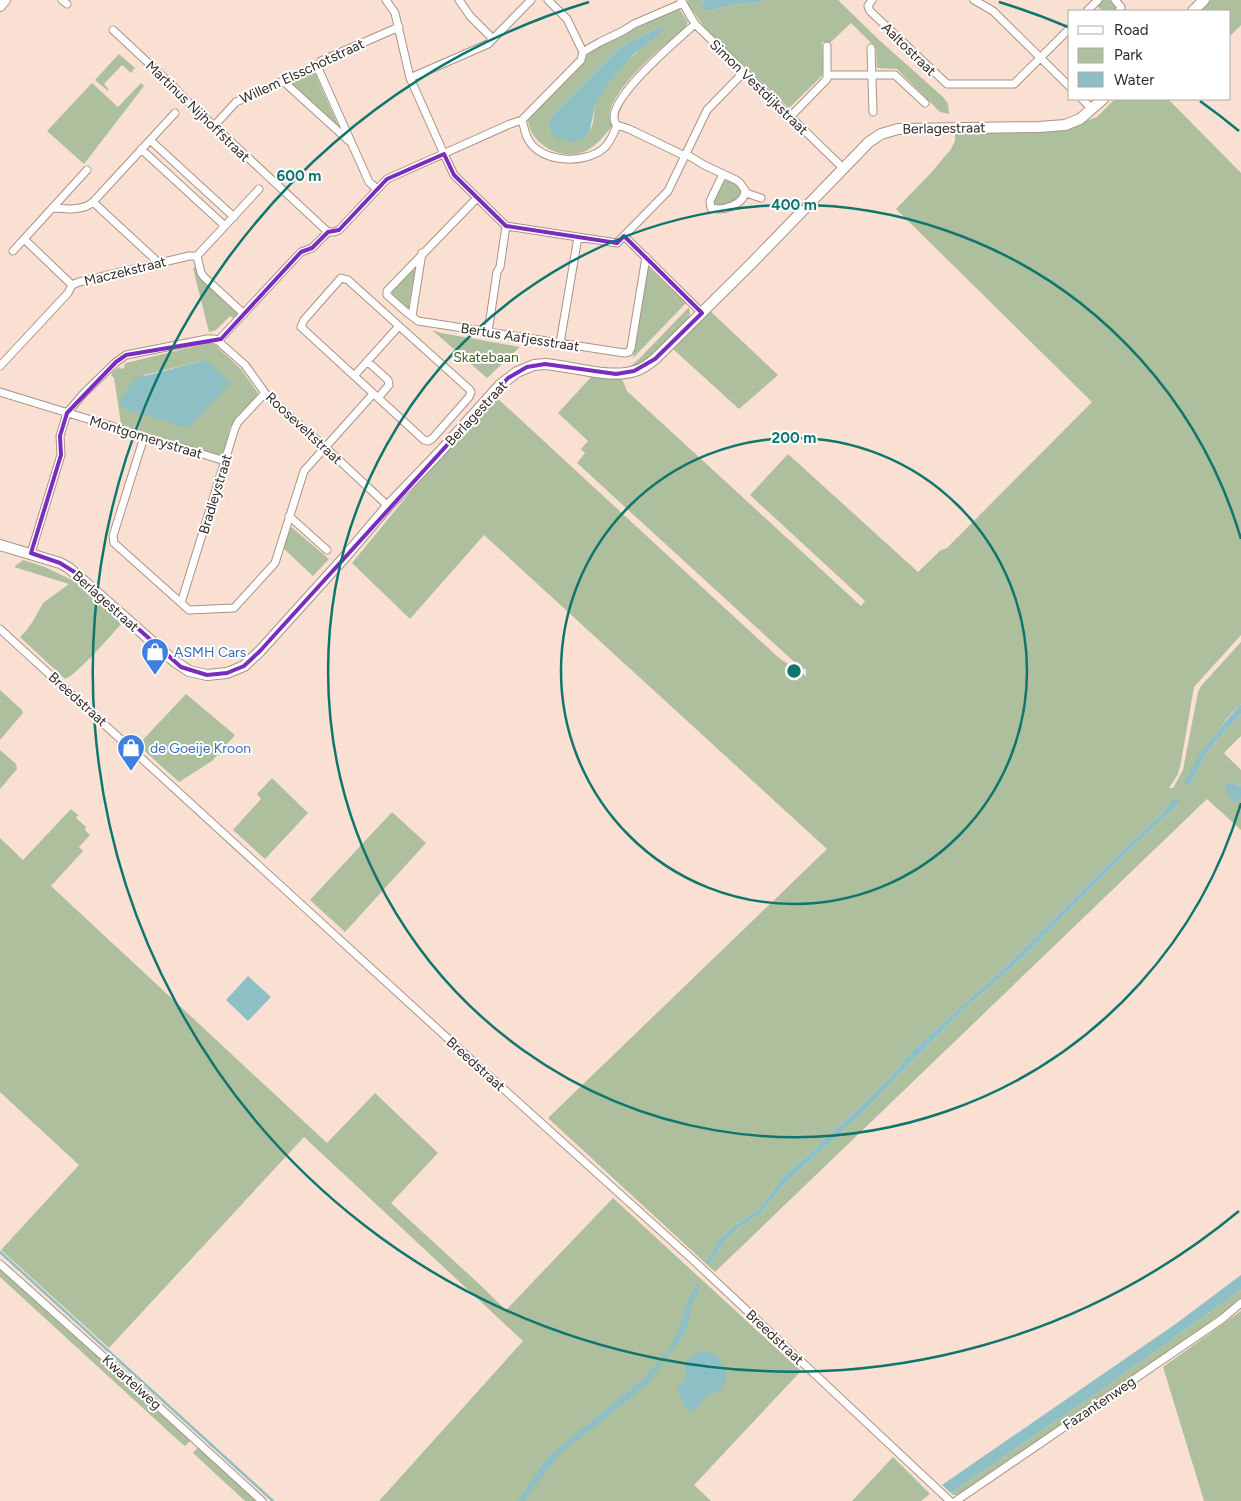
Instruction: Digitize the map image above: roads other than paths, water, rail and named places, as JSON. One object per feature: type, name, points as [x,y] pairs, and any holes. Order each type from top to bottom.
[{"type":"street","points":[[0,6],[5,0]]},
{"type":"street","points":[[386,0],[395,13],[410,78],[454,175],[506,226],[617,243],[668,191],[707,110],[744,72]]},
{"type":"street","points":[[459,0],[470,16],[493,39]]},
{"type":"street","points":[[410,78],[488,44],[531,0]]},
{"type":"street","points":[[31,553],[61,455],[60,436],[67,413],[84,393],[116,362],[126,356],[207,339],[218,341],[301,252],[312,248],[328,232],[339,230],[386,179],[522,120],[581,60],[583,52],[567,19],[548,0]]},
{"type":"street","name":"Aaltostraat","points":[[872,0],[868,6],[870,11],[944,84],[1014,84],[1040,58]]},
{"type":"street","points":[[974,0],[993,11],[1068,85]]},
{"type":"street","points":[[1091,10],[1098,0]]},
{"type":"street","points":[[1115,0],[1121,7],[1120,10]]},
{"type":"street","points":[[1193,10],[1204,0]]},
{"type":"street","points":[[583,52],[634,24],[682,1]]},
{"type":"street","name":"Simon Vestdijkstraat","points":[[682,1],[695,24],[843,168]]},
{"type":"street","points":[[695,24],[648,67],[630,87],[614,112],[613,117],[617,125],[685,155],[723,174],[740,183],[744,187],[746,193],[739,202],[729,207],[710,208],[710,201],[723,174]]},
{"type":"street","name":"Willem Elsschotstraat","points":[[214,126],[236,102],[318,66],[321,61],[399,27]]},
{"type":"street","name":"Martinus Nijhoffstraat","points":[[113,30],[328,232]]},
{"type":"street","points":[[1040,58],[1068,30]]},
{"type":"street","points":[[790,118],[827,79],[827,46]]},
{"type":"street","points":[[872,48],[873,112]]},
{"type":"street","points":[[318,66],[369,182],[377,189]]},
{"type":"street","points":[[827,75],[895,75],[925,103]]},
{"type":"street","points":[[283,81],[352,144]]},
{"type":"street","points":[[1083,100],[1092,109]]},
{"type":"street","name":"Berlagestraat","points":[[0,545],[60,563],[76,573],[182,667],[189,671],[207,675],[218,675],[234,671],[244,666],[254,656],[344,558],[388,506],[500,385],[517,372],[534,365],[545,364],[616,374],[634,372],[647,366],[758,258],[869,142],[888,131],[925,128],[1065,125],[1080,119],[1102,100]]},
{"type":"street","points":[[52,208],[67,210],[90,205],[175,113]]},
{"type":"street","points":[[522,120],[528,140],[536,148],[547,155],[562,159],[577,159],[604,148],[614,135],[617,125]]},
{"type":"street","points":[[150,140],[234,217]]},
{"type":"street","points":[[141,149],[225,226]]},
{"type":"street","points":[[13,251],[87,170]]},
{"type":"street","points":[[244,314],[204,277],[201,273],[197,256],[259,189]]},
{"type":"street","points":[[746,193],[761,198]]},
{"type":"street","points":[[422,253],[412,316],[398,305],[387,292],[422,253],[477,198]]},
{"type":"street","points":[[93,202],[159,263]]},
{"type":"street","points":[[488,332],[506,226]]},
{"type":"street","points":[[624,236],[702,313]]},
{"type":"street","points":[[560,343],[578,237]]},
{"type":"street","points":[[24,239],[72,285]]},
{"type":"street","name":"Maczekstraat","points":[[0,366],[68,293],[72,285],[189,256],[197,256]]},
{"type":"street","name":"Bertus Aafjesstraat","points":[[412,316],[418,321],[624,353],[629,352],[632,348],[646,257]]},
{"type":"street","points":[[344,278],[399,326],[471,392],[469,397],[432,439],[428,441],[424,440],[301,328],[304,320],[339,281],[344,278]]},
{"type":"street","points":[[354,376],[399,326]]},
{"type":"street","name":"Rooseveltstraat","points":[[218,341],[245,365],[265,393],[388,506]]},
{"type":"street","points":[[144,436],[113,536],[114,543],[189,610],[234,608],[275,563],[304,471],[375,396],[389,385],[388,380],[368,361]]},
{"type":"street","name":"Montgomerystraat","points":[[0,392],[225,461]]},
{"type":"street","name":"Bradleystraat","points":[[182,603],[238,422],[265,393]]},
{"type":"street","points":[[289,516],[327,550]]},
{"type":"street","name":"Breedstraat","points":[[0,629],[692,1259],[950,1501]]},
{"type":"street","name":"Kwartelweg","points":[[0,1264],[262,1501]]},
{"type":"street","name":"Fazantenweg","points":[[956,1501],[1222,1319],[1241,1303]]},
{"type":"water","points":[[706,0],[767,0],[731,5],[710,11],[702,8],[701,4]]},
{"type":"water","points":[[662,27],[663,32],[634,54],[608,84],[595,105],[590,130],[584,139],[575,142],[556,138],[551,132],[549,124],[552,116],[617,50]]},
{"type":"water","points":[[206,360],[231,383],[188,428],[121,408],[120,399],[136,378]]},
{"type":"water","points":[[1241,704],[1241,714],[1209,750],[1191,783],[1189,785],[1185,784],[1192,767],[1200,755]]},
{"type":"water","points":[[1230,782],[1241,786],[1240,801],[1233,802],[1227,794],[1226,786]]},
{"type":"water","points":[[1176,797],[1179,799],[1179,804],[1116,863],[1022,959],[962,1011],[868,1108],[784,1185],[759,1215],[740,1227],[725,1241],[710,1264],[707,1264],[706,1262],[721,1237],[758,1210],[782,1178],[862,1105],[914,1049],[1009,963]]},
{"type":"water","points":[[248,976],[271,997],[248,1021],[226,1000]]},
{"type":"water","points":[[1241,1275],[1241,1290],[1107,1386],[951,1493],[942,1485],[1177,1323]]},
{"type":"water","points":[[698,1282],[701,1286],[691,1306],[688,1324],[683,1336],[648,1384],[558,1456],[524,1501],[518,1501],[541,1466],[554,1452],[642,1380],[668,1350],[679,1330],[688,1300]]},
{"type":"water","points":[[701,1351],[712,1353],[719,1358],[727,1377],[722,1388],[708,1395],[696,1410],[688,1410],[678,1391],[679,1386],[685,1378],[685,1366],[689,1358]]},
{"type":"waterway","points":[[0,1252],[273,1501]]},
{"type":"place","name":"ASMH Cars","points":[[155,676]]},
{"type":"place","name":"de Goeije Kroon","points":[[131,772]]},
{"type":"park label","name":"Skatebaan","points":[[486,357]]}]
